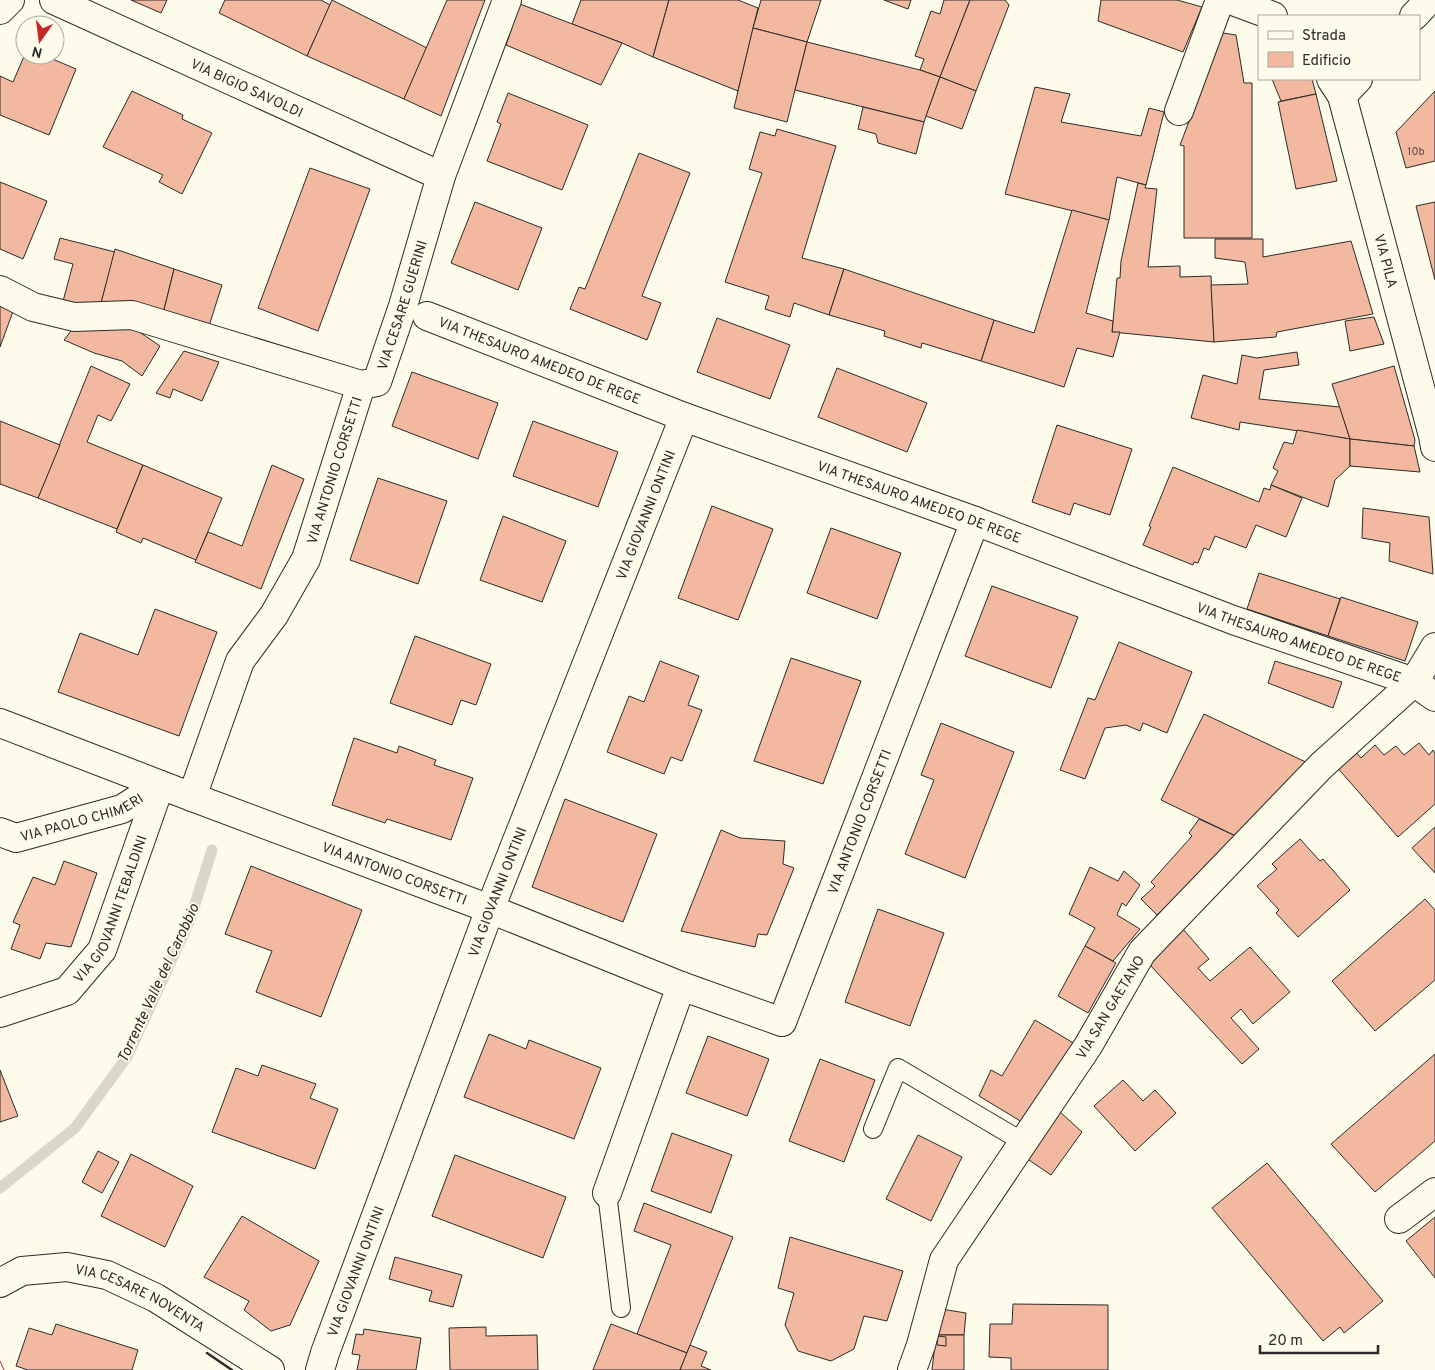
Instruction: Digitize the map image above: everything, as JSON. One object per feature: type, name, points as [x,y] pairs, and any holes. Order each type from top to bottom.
[{"type":"street","points":[[0,10],[10,0]]},
{"type":"street","name":"VIA BIGIO SAVOLDI","points":[[54,0],[441,176]]},
{"type":"street","name":"VIA CESARE GUERINI","points":[[361,385],[377,382],[403,306],[441,176],[506,0]]},
{"type":"street","points":[[1179,111],[1220,0]]},
{"type":"street","points":[[1230,0],[1270,15]]},
{"type":"street","points":[[1415,15],[1429,0]]},
{"type":"street","name":"VIA PILA","points":[[1343,85],[1435,447]]},
{"type":"street","points":[[0,290],[33,307],[74,317],[132,315],[361,385]]},
{"type":"street","name":"VIA THESAURO AMEDEO DE REGE","points":[[427,316],[684,417],[975,521],[1233,620],[1424,689]]},
{"type":"street","name":"VIA ANTONIO CORSETTI","points":[[192,797],[240,661],[274,615],[306,559],[361,385]]},
{"type":"street","name":"VIA GIOVANNI ONTINI","points":[[320,1370],[490,909],[684,417]]},
{"type":"street","name":"VIA ANTONIO CORSETTI","points":[[0,723],[490,909],[681,986],[782,1022],[975,521]]},
{"type":"street","points":[[1424,689],[1435,646]]},
{"type":"street","name":"VIA SAN GAETANO","points":[[912,1370],[921,1345],[944,1260],[1088,1046],[1142,952],[1321,766],[1424,689]]},
{"type":"street","name":"VIA PAOLO CHIMERI","points":[[0,832],[16,838],[122,809],[160,785]]},
{"type":"street","name":"VIA GIOVANNI TEBALDINI","points":[[0,1013],[67,991],[102,950],[160,785]]},
{"type":"street","points":[[607,1193],[681,986]]},
{"type":"street","points":[[1399,1219],[1435,1192]]},
{"type":"street","name":"VIA CESARE NOVENTA","points":[[0,1283],[22,1271],[67,1267],[108,1275],[156,1298],[270,1370]]},
{"type":"lane","points":[[873,1130],[898,1068],[1023,1142]]},
{"type":"lane","points":[[607,1193],[621,1308]]},
{"type":"building","points":[[131,0],[167,0],[161,13]]},
{"type":"building","points":[[225,0],[321,0],[330,5],[307,56],[219,13]]},
{"type":"building","points":[[332,0],[427,48],[404,99],[307,56]]},
{"type":"building","points":[[447,0],[485,0],[441,116],[404,99]]},
{"type":"building","points":[[581,0],[669,0],[653,57],[572,24]]},
{"type":"building","points":[[669,0],[738,0],[758,8],[738,91],[653,57]]},
{"type":"building","points":[[761,0],[821,0],[807,42],[753,28]]},
{"type":"building","points":[[884,0],[911,0],[908,9]]},
{"type":"building","points":[[944,0],[970,0],[940,77],[920,70],[924,59],[915,56],[931,11],[940,14]]},
{"type":"building","points":[[970,0],[1005,0],[1009,5],[976,91],[940,77]]},
{"type":"building","points":[[1101,0],[1177,0],[1202,7],[1183,52],[1098,21]]},
{"type":"building","points":[[520,4],[622,43],[601,85],[506,45]]},
{"type":"building","points":[[753,28],[807,42],[787,122],[734,108]]},
{"type":"building","points":[[1223,33],[1236,35],[1244,83],[1252,83],[1252,238],[1184,238],[1184,146],[1180,145]]},
{"type":"building","points":[[807,42],[920,70],[940,77],[924,122],[795,90]]},
{"type":"building","points":[[65,64],[76,69],[49,135],[0,115],[0,76],[13,82],[20,65]]},
{"type":"building","points":[[940,77],[976,91],[962,129],[926,116]]},
{"type":"building","points":[[1272,80],[1312,80],[1316,94],[1281,101]]},
{"type":"building","points":[[1035,87],[1070,94],[1061,122],[1141,136],[1149,108],[1164,112],[1146,185],[1117,177],[1109,220],[1005,194]]},
{"type":"building","points":[[132,91],[183,115],[182,119],[212,133],[182,194],[159,182],[163,175],[103,147]]},
{"type":"building","points":[[1435,91],[1435,161],[1406,168],[1396,132]]},
{"type":"building","points":[[508,93],[588,125],[562,190],[487,161],[501,124],[497,122]]},
{"type":"building","points":[[1316,94],[1337,181],[1296,189],[1278,102]]},
{"type":"building","points":[[863,107],[924,122],[916,154],[878,143],[876,134],[858,129]]},
{"type":"building","points":[[777,129],[836,146],[802,258],[844,269],[829,315],[794,303],[790,317],[765,309],[769,296],[725,282],[762,173],[749,169],[760,132],[775,136]]},
{"type":"building","points":[[639,153],[690,173],[642,296],[661,303],[647,340],[570,309],[579,287],[585,289]]},
{"type":"building","points":[[310,168],[370,189],[318,331],[258,308]]},
{"type":"building","points":[[0,182],[47,201],[23,259],[0,249]]},
{"type":"building","points":[[1138,183],[1146,185],[1145,188],[1157,189],[1148,267],[1180,266],[1180,277],[1211,276],[1214,342],[1112,332],[1117,278],[1120,278],[1121,261]]},
{"type":"building","points":[[475,202],[542,228],[518,290],[451,263]]},
{"type":"building","points":[[1435,202],[1435,280],[1416,206]]},
{"type":"building","points":[[1072,210],[1109,220],[1086,313],[1113,321],[1112,332],[1120,332],[1113,357],[1077,348],[1064,387],[981,361],[994,320],[1034,333]]},
{"type":"building","points":[[60,238],[115,252],[100,307],[62,305],[73,264],[54,259]]},
{"type":"building","points":[[1215,239],[1263,239],[1263,257],[1351,241],[1373,314],[1277,332],[1276,337],[1214,342],[1211,285],[1248,284],[1245,262],[1215,258]]},
{"type":"building","points":[[115,249],[174,269],[163,314],[100,307]]},
{"type":"building","points":[[174,269],[222,285],[209,326],[163,314]]},
{"type":"building","points":[[844,269],[994,320],[981,361],[922,343],[921,348],[884,336],[885,331],[829,315]]},
{"type":"building","points":[[0,301],[15,306],[0,347]]},
{"type":"building","points":[[1374,317],[1384,344],[1350,351],[1345,321]]},
{"type":"building","points":[[717,318],[790,345],[770,399],[697,372]]},
{"type":"building","points":[[78,322],[129,325],[160,346],[142,376],[122,361],[94,353],[64,340]]},
{"type":"building","points":[[184,351],[219,362],[202,401],[173,389],[170,398],[156,393]]},
{"type":"building","points":[[1297,352],[1299,365],[1264,370],[1259,399],[1340,407],[1350,439],[1240,422],[1239,430],[1191,418],[1203,375],[1237,384],[1242,355],[1257,358]]},
{"type":"building","points":[[91,366],[130,384],[111,421],[98,415],[87,442],[143,465],[117,529],[38,498]]},
{"type":"building","points":[[1394,366],[1415,440],[1414,446],[1350,439],[1332,384]]},
{"type":"building","points":[[837,368],[927,403],[907,452],[818,417]]},
{"type":"building","points":[[412,372],[498,403],[478,459],[392,426]]},
{"type":"building","points":[[0,421],[60,445],[38,498],[0,484]]},
{"type":"building","points":[[533,421],[618,452],[598,507],[513,476]]},
{"type":"building","points":[[1057,425],[1132,449],[1110,515],[1074,503],[1070,515],[1032,502]]},
{"type":"building","points":[[1297,430],[1350,439],[1350,466],[1335,480],[1328,507],[1271,485],[1278,471],[1273,468],[1284,442],[1293,444]]},
{"type":"building","points":[[1350,439],[1414,446],[1420,472],[1350,466]]},
{"type":"building","points":[[143,465],[222,498],[196,560],[143,538],[141,543],[116,532]]},
{"type":"building","points":[[272,465],[304,479],[261,589],[195,562],[208,532],[242,546]]},
{"type":"building","points":[[1173,467],[1259,502],[1264,488],[1270,490],[1271,485],[1302,498],[1286,537],[1256,525],[1246,548],[1215,536],[1209,550],[1204,548],[1198,563],[1194,562],[1193,565],[1143,545]]},
{"type":"building","points":[[378,478],[447,501],[418,584],[350,560]]},
{"type":"building","points":[[712,506],[773,529],[738,620],[678,598]]},
{"type":"building","points":[[1363,508],[1429,517],[1433,574],[1389,561],[1390,543],[1362,538]]},
{"type":"building","points":[[503,516],[566,541],[542,602],[480,580]]},
{"type":"building","points":[[831,528],[901,553],[877,619],[807,593]]},
{"type":"building","points":[[1259,573],[1340,599],[1328,636],[1247,609]]},
{"type":"building","points":[[992,586],[1078,617],[1051,688],[965,656]]},
{"type":"building","points":[[1341,597],[1418,622],[1405,661],[1328,636]]},
{"type":"building","points":[[155,609],[217,632],[179,736],[58,692],[80,633],[138,655]]},
{"type":"building","points":[[415,636],[491,664],[476,705],[461,700],[452,725],[390,703]]},
{"type":"building","points":[[1119,642],[1192,672],[1167,733],[1143,723],[1140,731],[1126,725],[1105,728],[1085,779],[1060,770],[1088,698],[1095,700]]},
{"type":"building","points":[[791,658],[861,681],[823,784],[754,761]]},
{"type":"building","points":[[660,661],[699,676],[688,705],[702,710],[682,761],[671,757],[664,774],[607,752],[629,696],[644,702]]},
{"type":"building","points":[[1275,661],[1342,682],[1333,708],[1268,683]]},
{"type":"building","points":[[1204,714],[1312,765],[1242,839],[1161,800]]},
{"type":"building","points":[[941,723],[1014,752],[965,878],[905,854],[934,780],[921,775]]},
{"type":"building","points":[[354,738],[397,753],[399,746],[436,760],[434,765],[473,778],[451,840],[387,819],[385,823],[332,805]]},
{"type":"building","points":[[1419,743],[1429,755],[1433,750],[1435,753],[1435,804],[1398,837],[1335,765],[1354,750],[1361,758],[1375,745],[1384,755],[1396,746],[1404,755]]},
{"type":"building","points":[[565,799],[657,834],[623,922],[532,887]]},
{"type":"building","points":[[1199,819],[1242,839],[1157,915],[1141,899],[1155,886],[1151,882],[1192,836],[1189,833]]},
{"type":"building","points":[[1435,827],[1435,873],[1412,848]]},
{"type":"building","points":[[721,830],[740,838],[785,841],[783,864],[794,868],[767,935],[758,934],[755,947],[681,931]]},
{"type":"building","points":[[1300,839],[1320,861],[1323,859],[1350,890],[1298,937],[1276,913],[1279,910],[1257,886],[1277,869],[1272,864]]},
{"type":"building","points":[[64,861],[97,873],[71,947],[46,943],[40,959],[11,949],[20,925],[13,922],[33,877],[55,885]]},
{"type":"building","points":[[251,866],[362,910],[321,1017],[256,992],[272,951],[225,934]]},
{"type":"building","points":[[1090,867],[1118,881],[1124,871],[1140,885],[1126,906],[1122,903],[1117,915],[1140,929],[1113,961],[1085,946],[1095,928],[1069,914]]},
{"type":"building","points":[[1425,899],[1435,910],[1435,980],[1375,1031],[1332,981]]},
{"type":"building","points":[[878,909],[944,933],[910,1026],[845,1002]]},
{"type":"building","points":[[1182,928],[1209,959],[1198,968],[1210,981],[1250,947],[1290,992],[1253,1024],[1241,1009],[1231,1018],[1259,1049],[1242,1064],[1150,965]]},
{"type":"building","points":[[1085,946],[1116,963],[1088,1013],[1058,996]]},
{"type":"building","points":[[1035,1020],[1075,1044],[1022,1122],[979,1096],[991,1070],[1002,1076]]},
{"type":"building","points":[[489,1034],[526,1049],[529,1040],[601,1068],[574,1139],[464,1097]]},
{"type":"building","points":[[708,1036],[769,1059],[747,1116],[686,1093]]},
{"type":"building","points":[[1435,1054],[1435,1141],[1375,1192],[1331,1144]]},
{"type":"building","points":[[820,1059],[875,1080],[844,1162],[789,1141]]},
{"type":"building","points":[[262,1065],[316,1084],[310,1098],[338,1109],[315,1169],[212,1132],[236,1068],[258,1076]]},
{"type":"building","points":[[0,1070],[18,1116],[0,1122]]},
{"type":"building","points":[[1123,1080],[1143,1101],[1155,1090],[1176,1113],[1135,1151],[1094,1106]]},
{"type":"building","points":[[1059,1111],[1082,1132],[1051,1175],[1026,1158]]},
{"type":"building","points":[[672,1133],[732,1155],[711,1213],[651,1191]]},
{"type":"building","points":[[918,1135],[962,1157],[931,1221],[886,1199]]},
{"type":"building","points":[[98,1151],[119,1162],[102,1193],[82,1182]]},
{"type":"building","points":[[131,1154],[193,1186],[165,1247],[101,1216]]},
{"type":"building","points":[[455,1155],[566,1197],[543,1258],[432,1216]]},
{"type":"building","points":[[1267,1163],[1383,1301],[1344,1333],[1340,1327],[1323,1341],[1212,1208]]},
{"type":"building","points":[[644,1203],[733,1237],[687,1353],[637,1334],[671,1245],[634,1231]]},
{"type":"building","points":[[242,1216],[319,1261],[290,1325],[271,1331],[244,1310],[249,1301],[204,1277]]},
{"type":"building","points":[[1435,1217],[1435,1278],[1406,1241]]},
{"type":"building","points":[[790,1237],[903,1271],[887,1321],[864,1316],[854,1349],[831,1361],[798,1351],[785,1325],[794,1293],[778,1288]]},
{"type":"building","points":[[395,1257],[462,1275],[453,1307],[429,1301],[432,1291],[389,1279]]},
{"type":"building","points":[[1013,1304],[1108,1305],[1108,1370],[1011,1370],[1011,1358],[989,1357],[990,1324],[1012,1324]]},
{"type":"building","points":[[941,1309],[966,1313],[964,1335],[936,1335]]},
{"type":"building","points":[[56,1324],[138,1350],[132,1370],[28,1370],[16,1366],[29,1328],[52,1335]]},
{"type":"building","points":[[611,1324],[687,1353],[680,1370],[593,1370]]},
{"type":"building","points":[[486,1327],[486,1336],[537,1335],[538,1370],[450,1370],[449,1328]]},
{"type":"building","points":[[364,1329],[421,1338],[416,1370],[357,1370],[360,1355],[352,1354],[356,1334],[363,1335]]},
{"type":"building","points":[[936,1335],[964,1335],[964,1370],[932,1370]]},
{"type":"building","points":[[938,1336],[946,1337],[946,1346],[937,1345]]},
{"type":"building","points":[[690,1345],[707,1352],[701,1366],[711,1370],[680,1370]]},
{"type":"waterway","name":"Torrente Valle del Carobbio","points":[[0,1188],[75,1128],[127,1057],[190,920],[212,850]]},
{"type":"wall","points":[[207,1353],[232,1370]]},
{"type":"power","points":[[0,1361],[4,1370]]}]
